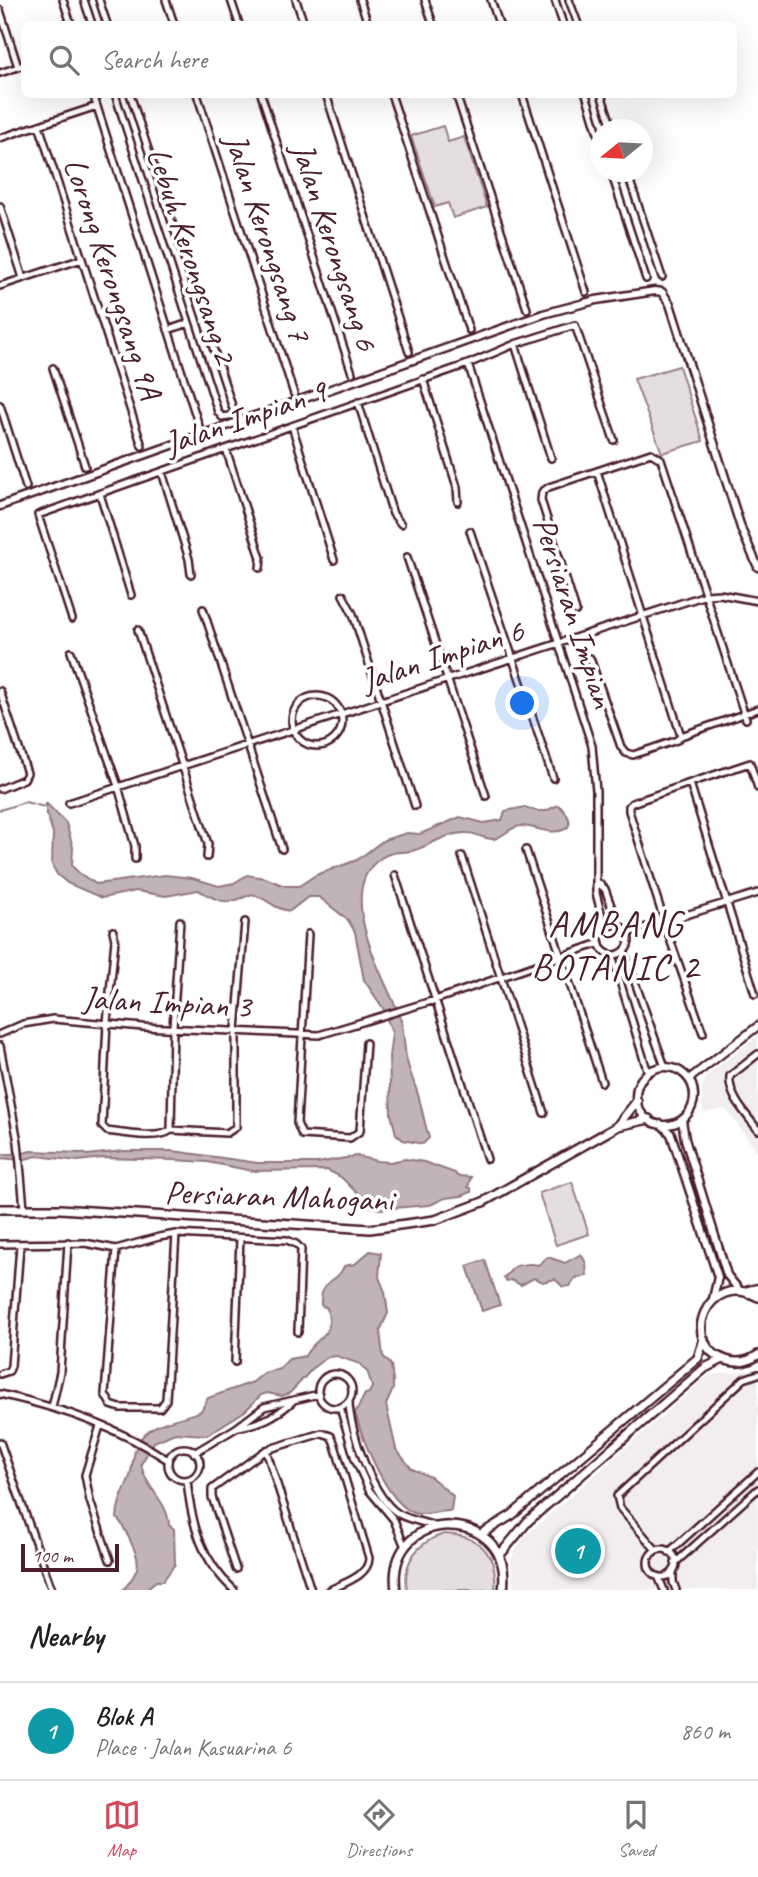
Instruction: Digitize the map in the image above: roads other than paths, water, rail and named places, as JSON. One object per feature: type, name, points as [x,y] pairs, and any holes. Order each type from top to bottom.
[{"type":"main road","points":[[618,1126],[637,1101]]},
{"type":"main road","points":[[618,1126],[649,1119]]},
{"type":"main road","name":"Persiaran Mahogani","points":[[0,1209],[24,1208],[370,1230],[435,1220],[483,1202],[618,1126]]},
{"type":"main road","points":[[751,1292],[720,1294],[713,1299],[704,1313],[702,1330],[708,1347],[723,1359],[743,1362],[758,1355]]},
{"type":"main road","points":[[481,1534],[512,1515],[698,1357],[704,1339]]},
{"type":"main road","points":[[499,1556],[528,1521],[705,1368],[723,1359]]},
{"type":"main road","points":[[396,1590],[396,1569],[405,1547],[424,1531],[451,1524],[467,1527],[481,1534],[494,1547],[503,1568],[503,1590]]},
{"type":"street","points":[[63,0],[70,21]]},
{"type":"street","points":[[84,0],[91,21]]},
{"type":"street","points":[[99,0],[106,21]]},
{"type":"street","points":[[166,0],[173,21]]},
{"type":"street","points":[[231,0],[238,21]]},
{"type":"street","points":[[296,0],[303,21]]},
{"type":"street","points":[[360,0],[367,21]]},
{"type":"street","points":[[425,0],[432,21]]},
{"type":"street","points":[[491,0],[498,21]]},
{"type":"street","points":[[555,0],[562,21]]},
{"type":"street","points":[[569,0],[577,21]]},
{"type":"street","points":[[0,10],[21,66],[0,73]]},
{"type":"street","points":[[94,98],[199,426]]},
{"type":"street","name":"Lebuh Kerongsang 2","points":[[116,98],[218,412],[222,417],[235,415],[138,119]]},
{"type":"street","points":[[124,124],[138,119],[131,98]]},
{"type":"street","name":"Jalan Kerongsang 7","points":[[198,98],[294,394]]},
{"type":"street","name":"Jalan Kerongsang 6","points":[[262,98],[352,373]]},
{"type":"street","points":[[327,98],[409,352]]},
{"type":"street","points":[[392,98],[469,330]]},
{"type":"street","points":[[457,98],[527,309]]},
{"type":"street","points":[[523,98],[586,292]]},
{"type":"street","points":[[587,98],[594,119]]},
{"type":"street","points":[[602,98],[609,119]]},
{"type":"street","points":[[0,138],[97,106]]},
{"type":"street","name":"Lorong Kerongsang 9A","points":[[38,125],[142,446]]},
{"type":"street","points":[[614,182],[646,279]]},
{"type":"street","points":[[629,182],[662,277]]},
{"type":"street","points":[[0,206],[23,278]]},
{"type":"street","points":[[0,286],[82,259]]},
{"type":"street","points":[[0,506],[543,314],[596,300],[655,291],[662,292],[670,304],[742,531],[758,567]]},
{"type":"street","points":[[168,330],[189,323]]},
{"type":"street","name":"Jalan Impian 9","points":[[72,619],[38,515],[468,364],[515,344],[575,325],[614,440]]},
{"type":"street","points":[[515,344],[551,458]]},
{"type":"street","name":"Persiaran Impian","points":[[468,364],[592,746],[595,762],[596,893],[605,928]]},
{"type":"street","points":[[53,368],[85,466]]},
{"type":"street","points":[[423,380],[457,487],[458,502]]},
{"type":"street","points":[[358,402],[393,514],[401,524]]},
{"type":"street","points":[[0,405],[26,486]]},
{"type":"street","points":[[292,426],[334,560]]},
{"type":"street","points":[[226,449],[261,558],[260,568]]},
{"type":"street","points":[[576,611],[541,500],[542,492],[548,487],[651,453],[661,459],[745,716]]},
{"type":"street","points":[[597,471],[681,736]]},
{"type":"street","points":[[162,472],[190,559],[191,574]]},
{"type":"street","points":[[100,494],[131,595]]},
{"type":"street","points":[[470,531],[553,778]]},
{"type":"street","points":[[407,557],[486,796]]},
{"type":"street","points":[[706,595],[720,594],[758,601]]},
{"type":"street","points":[[343,595],[353,614],[415,806]]},
{"type":"street","name":"Jalan Impian 6","points":[[69,803],[643,613],[706,595]]},
{"type":"street","points":[[203,609],[282,849]]},
{"type":"street","points":[[138,630],[208,844],[207,857]]},
{"type":"street","points":[[71,652],[118,786],[135,846],[135,859]]},
{"type":"street","points":[[590,658],[621,747],[626,753],[633,755],[758,709]]},
{"type":"street","points":[[0,691],[26,773],[24,779],[0,789]]},
{"type":"street","points":[[324,697],[337,706],[340,713],[340,730],[329,743],[321,746],[304,743],[293,730],[292,715],[308,698],[324,697]]},
{"type":"street","points":[[703,1032],[665,923],[629,806],[750,763],[758,788]]},
{"type":"street","points":[[690,783],[755,994]]},
{"type":"street","points":[[526,850],[601,1082]]},
{"type":"street","points":[[462,856],[544,1113]]},
{"type":"street","points":[[395,875],[487,1159]]},
{"type":"street","name":"Persiaran Impian","points":[[597,882],[605,889],[618,925]]},
{"type":"street","points":[[627,933],[758,893]]},
{"type":"street","points":[[171,1130],[173,1027],[180,921]]},
{"type":"street","points":[[113,931],[115,940],[107,1023],[102,1126],[107,1131],[136,1134],[165,1135],[171,1130],[227,1133],[236,1127],[236,1030],[245,922]]},
{"type":"street","points":[[624,951],[612,954],[606,952],[600,943],[600,934],[605,928],[618,925],[627,933],[629,941],[624,951],[665,1067]]},
{"type":"street","points":[[308,934],[297,1123],[302,1135],[350,1138],[359,1131],[366,1043]]},
{"type":"street","name":"Jalan Impian 3","points":[[0,1034],[23,1024],[53,1019],[318,1035],[405,1010],[600,943]]},
{"type":"street","points":[[612,954],[648,1073]]},
{"type":"street","points":[[626,1000],[640,995]]},
{"type":"street","points":[[633,1021],[647,1016]]},
{"type":"street","points":[[689,1079],[758,1026]]},
{"type":"street","points":[[0,1046],[18,1142],[24,1208]]},
{"type":"street","points":[[758,1054],[730,1076],[732,1092],[758,1130]]},
{"type":"street","points":[[661,1124],[675,1123],[682,1119],[693,1105],[694,1096],[689,1079],[678,1070],[665,1067],[648,1073],[640,1082],[637,1101],[643,1114],[661,1124],[671,1134],[718,1277],[713,1299]]},
{"type":"street","points":[[682,1119],[685,1139],[727,1275],[751,1292]]},
{"type":"street","points":[[116,1249],[105,1394],[111,1405],[160,1408],[166,1400],[176,1234]]},
{"type":"street","points":[[0,1244],[68,1242],[116,1249],[176,1234],[273,1238],[296,1244],[301,1249],[298,1332]]},
{"type":"street","points":[[235,1362],[240,1238]]},
{"type":"street","points":[[52,1407],[60,1372],[68,1242]]},
{"type":"street","points":[[0,1374],[9,1371],[11,1366],[20,1245]]},
{"type":"street","points":[[349,1401],[340,1407],[324,1404],[318,1394],[323,1378],[339,1374],[351,1385],[349,1417],[375,1485],[398,1513],[435,1526]]},
{"type":"street","points":[[670,1552],[656,1550],[620,1508],[617,1496],[744,1379],[758,1374]]},
{"type":"street","points":[[194,1452],[236,1428],[264,1406],[318,1394]]},
{"type":"street","points":[[0,1395],[52,1407],[132,1439],[168,1460]]},
{"type":"street","points":[[236,1428],[262,1423],[294,1401]]},
{"type":"street","points":[[340,1407],[355,1460],[369,1490],[394,1520],[405,1547]]},
{"type":"street","points":[[100,1426],[85,1475],[90,1501],[110,1560]]},
{"type":"street","points":[[236,1569],[212,1497],[212,1489],[266,1450],[322,1433],[331,1436],[369,1558],[369,1565],[364,1572],[330,1590]]},
{"type":"street","points":[[0,1442],[52,1590]]},
{"type":"street","points":[[179,1449],[194,1452],[199,1466],[196,1475],[187,1480],[176,1479],[169,1471],[168,1460],[174,1451],[179,1449]]},
{"type":"street","points":[[266,1450],[311,1590]]},
{"type":"street","points":[[670,1552],[758,1472]]},
{"type":"street","points":[[187,1480],[199,1541],[209,1562],[234,1590]]},
{"type":"street","points":[[676,1590],[673,1582],[675,1563],[758,1489]]},
{"type":"street","points":[[656,1550],[648,1562],[650,1571],[658,1576],[666,1576],[673,1571]]},
{"type":"street","points":[[670,1552],[675,1563]]},
{"type":"street","points":[[658,1576],[664,1590]]},
{"type":"waterway","points":[[0,810],[25,802],[45,807]]},
{"type":"place","name":"Blok A","points":[[578,1551]]},
{"type":"district","name":"AMBANG BOTANIC 2","points":[[616,944]]}]
